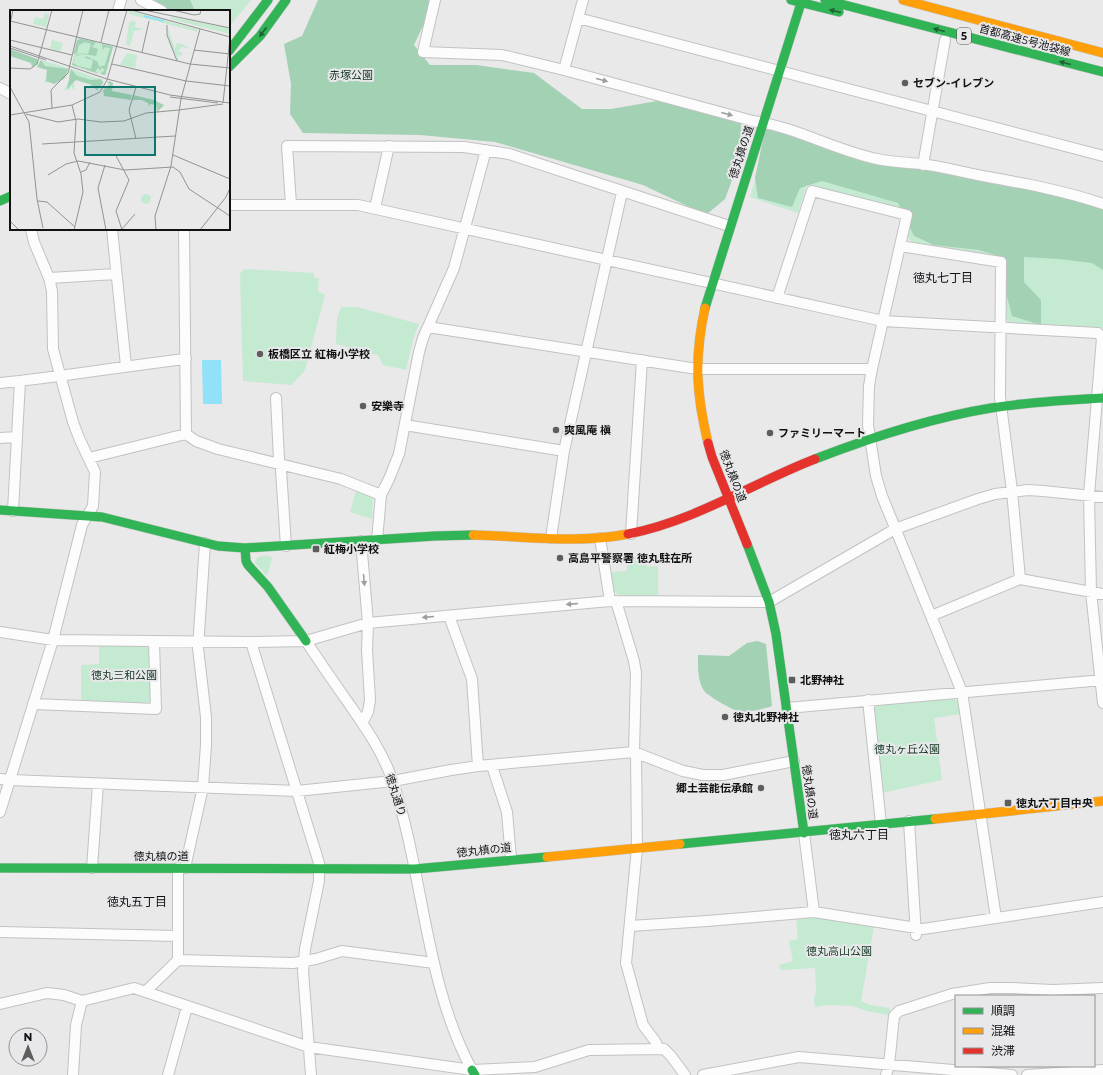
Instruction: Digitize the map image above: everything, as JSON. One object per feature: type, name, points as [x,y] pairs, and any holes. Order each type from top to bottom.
[{"type":"main road","points":[[230,50],[268,0]]},
{"type":"main road","points":[[230,67],[260,36],[286,0]]},
{"type":"main road","points":[[791,0],[1103,81]]},
{"type":"main road","name":"首都高速5号池袋線","points":[[825,0],[1103,72]]},
{"type":"main road","name":"首都高速5号池袋線","points":[[860,0],[1103,64]]},
{"type":"main road","points":[[903,0],[941,5],[1103,53]]},
{"type":"main road","name":"徳丸槙の道","points":[[0,868],[415,869],[804,833],[776,634],[769,602],[712,457],[700,406],[697,369],[700,334],[711,283],[801,3]]},
{"type":"main road","points":[[0,201],[10,196]]},
{"type":"main road","points":[[0,510],[102,518],[230,548],[459,535],[600,538],[631,534],[679,520],[811,461],[870,438],[911,425],[960,413],[1001,406],[1052,400],[1100,398]]},
{"type":"main road","name":"徳丸通り","points":[[245,548],[246,561],[248,565],[268,587],[306,641]]},
{"type":"main road","points":[[804,833],[1103,801]]},
{"type":"street","points":[[118,10],[121,0]]},
{"type":"street","points":[[141,0],[160,10]]},
{"type":"street","points":[[435,0],[423,52],[502,55],[564,70],[752,121],[772,124],[864,156],[890,161],[923,164],[1051,188],[1103,204]]},
{"type":"street","points":[[564,70],[583,0]]},
{"type":"street","points":[[578,18],[1103,156]]},
{"type":"street","points":[[923,164],[945,40]]},
{"type":"street","points":[[0,88],[10,93]]},
{"type":"street","points":[[291,204],[287,146],[464,147],[509,154],[729,226]]},
{"type":"street","points":[[375,208],[389,146]]},
{"type":"street","points":[[377,540],[381,495],[399,454],[418,352],[454,268],[486,150]]},
{"type":"street","points":[[777,298],[812,191],[907,215],[872,369],[868,404],[870,438],[878,486],[962,692],[996,918]]},
{"type":"street","points":[[551,538],[564,451],[622,192]]},
{"type":"street","points":[[230,205],[358,205],[375,208],[883,321],[1098,333],[1102,338],[1100,398],[1089,495],[1091,592],[1102,681],[1103,703]]},
{"type":"street","points":[[0,812],[5,780],[33,704],[53,640],[82,525],[93,506],[95,472],[73,422],[53,349],[52,291],[49,278],[34,242],[31,230]]},
{"type":"street","points":[[112,230],[126,366]]},
{"type":"street","points":[[184,230],[186,434]]},
{"type":"street","points":[[900,246],[1001,262],[1001,406],[1012,491],[1020,579]]},
{"type":"street","points":[[49,278],[116,274]]},
{"type":"street","points":[[428,327],[697,369],[872,369]]},
{"type":"street","points":[[0,384],[186,359]]},
{"type":"street","points":[[631,534],[642,360]]},
{"type":"street","points":[[13,511],[20,381]]},
{"type":"street","points":[[276,398],[286,546]]},
{"type":"street","points":[[405,425],[564,451]]},
{"type":"street","points":[[89,458],[186,434],[196,441],[218,449],[341,479],[381,495]]},
{"type":"street","points":[[0,438],[17,437]]},
{"type":"street","points":[[0,632],[53,640],[154,642],[306,641],[368,623],[613,601],[769,602],[895,529],[978,499],[1012,491],[1044,491],[1103,497]]},
{"type":"street","points":[[600,538],[613,601],[634,661],[636,673],[635,752],[637,848],[626,963],[643,1025],[659,1049]]},
{"type":"street","points":[[361,541],[368,623],[367,650],[370,700],[368,712],[362,723]]},
{"type":"street","points":[[178,960],[182,868],[203,788],[206,745],[206,717],[198,642],[205,543]]},
{"type":"street","points":[[931,616],[1020,579],[1103,594]]},
{"type":"street","points":[[449,616],[472,679],[478,766]]},
{"type":"street","name":"徳丸通り","points":[[306,641],[376,744],[393,781],[405,821],[434,963],[456,1036],[474,1073]]},
{"type":"street","points":[[33,704],[156,709],[154,642]]},
{"type":"street","points":[[251,642],[319,863],[319,881],[303,971],[311,1075]]},
{"type":"street","points":[[787,708],[1102,681]]},
{"type":"street","points":[[868,700],[881,824]]},
{"type":"street","points":[[5,780],[297,791],[393,781],[478,766],[492,766],[635,752],[683,771],[703,775],[723,775],[794,761]]},
{"type":"street","points":[[492,766],[507,812],[511,859]]},
{"type":"street","points":[[92,868],[98,784]]},
{"type":"street","points":[[910,821],[916,932]]},
{"type":"street","points":[[804,833],[814,912]]},
{"type":"street","points":[[630,926],[814,912],[916,932],[923,929],[1103,902]]},
{"type":"street","points":[[0,932],[178,936]]},
{"type":"street","points":[[145,992],[178,960],[293,963],[316,959],[342,951],[434,963]]},
{"type":"street","points":[[0,1004],[47,993],[64,994],[82,1001],[134,988],[309,1047],[474,1073],[535,1067],[589,1050],[664,1049],[685,1075]]},
{"type":"street","points":[[886,1075],[889,1065],[894,1016],[935,997],[990,988],[1053,990],[1103,988]]},
{"type":"street","points":[[73,1075],[76,1026],[82,1001]]},
{"type":"street","points":[[168,1075],[187,1007]]},
{"type":"street","points":[[703,1075],[798,1057],[1012,1075]]},
{"type":"street","points":[[1027,1075],[1103,1070]]},
{"type":"green space","points":[[149,0],[251,0],[230,26],[230,10],[168,10]]},
{"type":"green space","points":[[155,0],[190,0],[195,10],[166,10]]},
{"type":"green space","name":"赤塚公園","points":[[318,0],[435,0],[414,45],[430,65],[476,65],[534,73],[582,109],[611,109],[663,100],[741,123],[741,156],[725,199],[706,215],[643,185],[495,142],[420,135],[303,133],[290,114],[291,84],[284,44],[302,36]]},
{"type":"green space","points":[[792,129],[833,149],[985,178],[1093,205],[1103,209],[1103,270],[1092,263],[1024,257],[1024,282],[1041,300],[1041,325],[1012,316],[1004,285],[1005,258],[979,250],[934,245],[914,236],[898,203],[822,181],[800,188],[792,207],[758,198],[755,178],[765,130]]},
{"type":"green space","points":[[770,133],[834,151],[1103,210],[1103,328],[1011,324],[1006,318],[1006,257],[912,242],[908,237],[913,211],[807,184],[798,213],[750,197]]},
{"type":"green space","points":[[244,269],[314,273],[314,278],[319,278],[318,291],[325,295],[305,370],[292,385],[243,381],[240,274]]},
{"type":"green space","points":[[341,307],[357,307],[419,324],[414,336],[406,370],[383,365],[378,355],[336,344],[337,318]]},
{"type":"green space","points":[[356,491],[373,498],[372,519],[350,512]]},
{"type":"green space","points":[[269,556],[272,559],[267,576],[255,563],[258,557]]},
{"type":"green space","points":[[647,557],[647,567],[658,566],[658,595],[619,595],[614,591],[611,572],[627,571],[627,559]]},
{"type":"green space","points":[[757,641],[766,644],[772,706],[741,712],[722,704],[705,692],[699,679],[698,655],[729,656],[747,643]]},
{"type":"green space","name":"徳丸三和公園","points":[[99,645],[145,646],[150,650],[152,699],[146,704],[81,701],[81,665],[99,664]]},
{"type":"green space","name":"徳丸ヶ丘公園","points":[[953,698],[959,703],[960,714],[934,718],[942,780],[881,793],[872,711],[877,705]]},
{"type":"green space","name":"徳丸高山公園","points":[[817,916],[874,926],[861,1001],[869,1005],[890,1008],[889,1015],[867,1011],[853,1006],[828,1005],[815,1007],[815,968],[781,970],[779,965],[793,961],[789,941],[798,939],[796,918]]},
{"type":"water","points":[[202,360],[221,360],[222,404],[203,404]]},
{"type":"traffic: fast","points":[[230,50],[268,0]]},
{"type":"traffic: fast","points":[[230,66],[260,36],[286,0]]},
{"type":"traffic: fast","points":[[791,0],[839,12]]},
{"type":"traffic: fast","points":[[825,0],[1103,72]]},
{"type":"traffic: fast","points":[[705,308],[801,3]]},
{"type":"traffic: fast","points":[[0,201],[10,196]]},
{"type":"traffic: fast","points":[[815,459],[902,429],[968,412],[1019,404],[1103,398]]},
{"type":"traffic: fast","points":[[0,510],[102,517],[218,546],[245,548],[473,535]]},
{"type":"traffic: fast","points":[[747,544],[769,602],[776,634],[804,833]]},
{"type":"traffic: fast","points":[[245,548],[246,561],[248,565],[268,587],[306,641]]},
{"type":"traffic: fast","points":[[680,844],[935,819]]},
{"type":"traffic: fast","points":[[0,868],[415,869],[547,857]]},
{"type":"traffic: fast","points":[[472,1070],[475,1075]]},
{"type":"traffic: slow","points":[[903,0],[1103,53]]},
{"type":"traffic: slow","points":[[705,308],[699,343],[698,376],[701,408],[708,443]]},
{"type":"traffic: slow","points":[[473,535],[550,539],[589,539],[628,534]]},
{"type":"traffic: slow","points":[[935,819],[1103,801]]},
{"type":"traffic: slow","points":[[547,857],[680,844]]},
{"type":"traffic: jam","points":[[708,443],[712,457],[747,544]]},
{"type":"traffic: jam","points":[[628,534],[653,528],[700,511],[815,459]]},
{"type":"place","name":"セブン-イレブン","points":[[905,83]]},
{"type":"place","name":"板橋区立 紅梅小学校","points":[[260,354]]},
{"type":"place","name":"安樂寺","points":[[363,406]]},
{"type":"place","name":"爽風庵 槇","points":[[556,430]]},
{"type":"place","name":"ファミリーマート","points":[[770,433]]},
{"type":"place","name":"紅梅小学校","points":[[316,549]]},
{"type":"place","name":"高島平警察署 徳丸駐在所","points":[[560,558]]},
{"type":"place","name":"北野神社","points":[[792,680]]},
{"type":"place","name":"徳丸北野神社","points":[[725,717]]},
{"type":"place","name":"郷土芸能伝承館","points":[[761,788]]},
{"type":"place","name":"徳丸六丁目中央","points":[[1008,803]]},
{"type":"district","name":"徳丸七丁目","points":[[943,278]]},
{"type":"district","name":"徳丸六丁目","points":[[859,835]]},
{"type":"district","name":"徳丸五丁目","points":[[137,902]]}]
